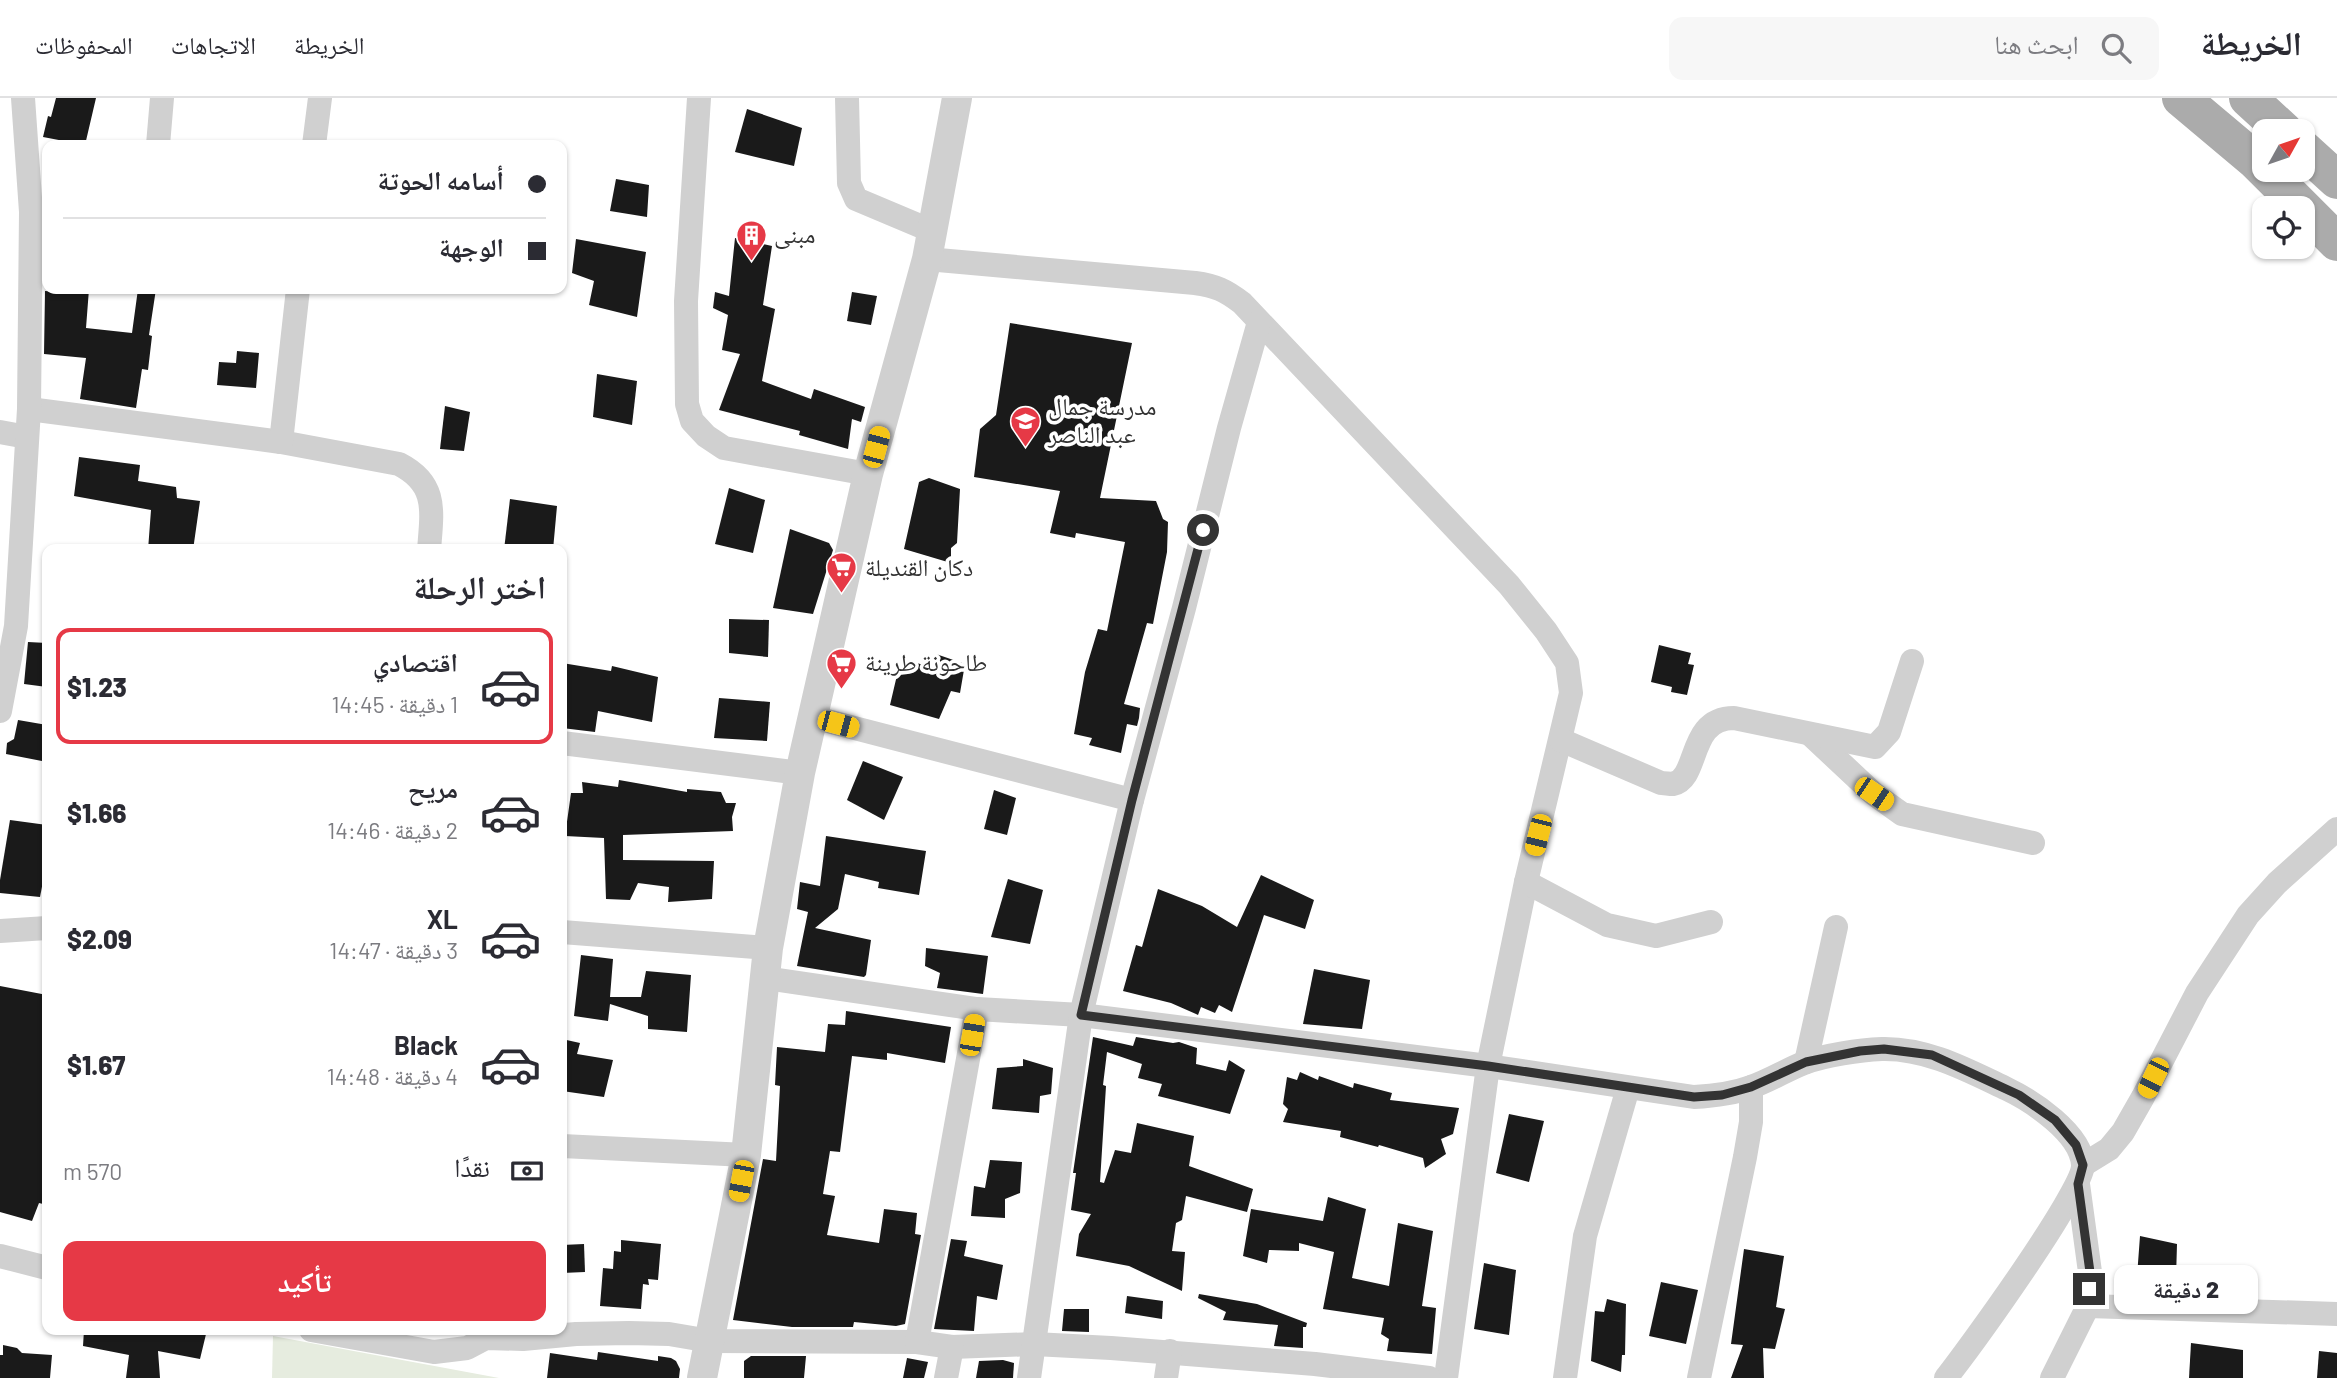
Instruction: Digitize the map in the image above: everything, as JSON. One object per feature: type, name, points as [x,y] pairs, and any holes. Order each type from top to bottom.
[{"type":"main road","points":[[2181,98],[2256,161],[2337,242]]},
{"type":"main road","points":[[2248,98],[2271,119]]},
{"type":"main road","points":[[2315,160],[2337,180]]},
{"type":"street","points":[[0,711],[16,626],[39,213],[23,98]]},
{"type":"street","points":[[158,140],[162,98]]},
{"type":"street","points":[[315,140],[320,98]]},
{"type":"street","points":[[699,98],[686,301],[687,404],[692,421],[706,436],[724,448],[868,474]]},
{"type":"street","points":[[847,98],[849,183],[856,200],[930,245],[1218,286],[1242,303],[1509,585],[1546,631],[1567,663],[1571,693],[1526,882],[1488,1066],[1446,1378]]},
{"type":"street","points":[[702,1378],[746,1155],[768,948],[811,717],[868,474],[930,245],[957,98]]},
{"type":"street","points":[[281,442],[297,294]]},
{"type":"street","points":[[1029,1378],[1081,1015],[1132,800],[1259,322]]},
{"type":"street","points":[[29,410],[281,442],[399,464],[423,481],[431,497],[429,544]]},
{"type":"street","points":[[0,432],[27,437]]},
{"type":"street","points":[[1561,740],[1661,783],[1673,783],[1682,779],[1707,728],[1720,718],[1734,718],[1875,747],[1889,732],[1912,661]]},
{"type":"street","points":[[811,717],[1132,800]]},
{"type":"street","points":[[1810,733],[1874,794],[1902,814],[2033,842]]},
{"type":"street","points":[[567,744],[800,773]]},
{"type":"street","points":[[1945,1378],[2028,1263],[2080,1174],[2109,1149],[2123,1132],[2197,993],[2248,915],[2277,883],[2337,829]]},
{"type":"street","points":[[1526,882],[1607,925],[1656,936],[1711,922]]},
{"type":"street","points":[[1806,1062],[1836,927]]},
{"type":"street","points":[[0,931],[42,928]]},
{"type":"street","points":[[567,932],[768,948]]},
{"type":"street","points":[[765,978],[977,1009],[1081,1015],[1488,1066],[1694,1097],[1722,1095],[1751,1087],[1806,1062],[1860,1051],[1884,1049],[1932,1055],[2019,1095],[2055,1120],[2076,1145],[2090,1272],[2088,1306],[2052,1378]]},
{"type":"street","points":[[917,1342],[977,1009]]},
{"type":"street","points":[[1699,1378],[1745,1157],[1751,1122],[1751,1087]]},
{"type":"street","points":[[1565,1378],[1586,1236],[1628,1088]]},
{"type":"street","points":[[567,1146],[746,1155]]},
{"type":"street","points":[[0,1256],[42,1267]]},
{"type":"street","points":[[2088,1306],[2337,1314]]},
{"type":"street","points":[[567,1335],[668,1334],[710,1341],[917,1342],[952,1347],[1034,1344],[1315,1364],[1429,1378]]},
{"type":"street","points":[[339,1335],[434,1352],[467,1348],[485,1335]]},
{"type":"street","points":[[493,1335],[523,1339],[565,1335]]},
{"type":"street","points":[[946,1378],[952,1347]]},
{"type":"street","points":[[1166,1378],[1170,1352]]},
{"type":"shaded area","points":[[273,1336],[499,1378],[272,1378]]},
{"type":"building","points":[[56,98],[96,98],[86,140],[43,137],[48,116],[51,117]]},
{"type":"building","points":[[747,109],[802,128],[794,166],[735,152]]},
{"type":"building","points":[[616,179],[649,185],[647,217],[610,211]]},
{"type":"building","points":[[735,238],[772,246],[763,305],[775,309],[762,381],[811,399],[814,389],[865,407],[861,422],[852,419],[848,449],[799,435],[800,431],[719,410],[740,354],[722,350],[728,315],[713,308],[715,292],[729,296]]},
{"type":"building","points":[[576,239],[646,252],[637,317],[589,305],[594,281],[572,273]]},
{"type":"building","name":"مبنى","points":[[852,292],[877,296],[871,325],[847,321]]},
{"type":"building","points":[[45,294],[89,294],[86,328],[132,333],[137,294],[155,294],[149,335],[152,336],[148,370],[142,369],[136,408],[80,399],[86,358],[44,354]]},
{"type":"building","points":[[1010,323],[1132,343],[1100,498],[1156,501],[1163,519],[1168,522],[1167,552],[1153,624],[1147,623],[1124,704],[1140,708],[1139,718],[1137,726],[1127,724],[1121,753],[1089,745],[1092,738],[1074,734],[1085,672],[1098,629],[1107,631],[1125,542],[1076,533],[1075,538],[1050,533],[1060,491],[974,477],[980,429],[996,415]]},
{"type":"building","points":[[237,351],[259,353],[256,388],[217,385],[219,362],[236,363]]},
{"type":"building","points":[[597,374],[637,381],[632,425],[593,417]]},
{"type":"building","points":[[445,406],[470,412],[464,451],[440,449]]},
{"type":"building","points":[[79,457],[140,465],[138,481],[176,487],[177,498],[200,501],[194,544],[148,544],[151,510],[74,496]]},
{"type":"building","points":[[929,478],[960,489],[957,543],[951,548],[951,563],[904,549],[919,482]]},
{"type":"building","points":[[729,488],[765,500],[753,553],[715,544]]},
{"type":"building","points":[[510,499],[557,506],[554,544],[505,544]]},
{"type":"building","points":[[790,529],[829,543],[833,550],[813,614],[773,608]]},
{"type":"building","points":[[729,619],[769,620],[768,657],[729,653]]},
{"type":"building","points":[[28,642],[42,643],[42,686],[24,684]]},
{"type":"building","points":[[1659,645],[1691,653],[1688,664],[1694,665],[1687,695],[1671,692],[1672,687],[1651,682]]},
{"type":"building","points":[[936,654],[965,664],[960,693],[951,691],[939,719],[890,705],[901,658],[933,668]]},
{"type":"building","points":[[567,664],[611,671],[612,666],[658,677],[652,722],[598,711],[595,732],[567,729]]},
{"type":"building","points":[[719,698],[770,702],[767,741],[714,738]]},
{"type":"building","points":[[18,720],[42,724],[42,761],[6,754],[7,743],[14,739]]},
{"type":"building","points":[[863,761],[903,777],[884,820],[847,800]]},
{"type":"building","points":[[619,780],[687,792],[687,789],[721,792],[726,803],[736,803],[732,817],[733,831],[623,835],[623,860],[714,861],[712,899],[668,902],[669,887],[638,883],[630,900],[606,899],[604,838],[567,836],[567,822],[571,793],[583,793],[582,782],[618,787]]},
{"type":"building","points":[[994,790],[1016,798],[1007,835],[984,829]]},
{"type":"building","points":[[10,820],[42,824],[40,897],[0,893]]},
{"type":"building","points":[[826,836],[926,851],[919,895],[878,888],[879,882],[845,874],[838,909],[815,928],[871,940],[864,977],[797,966],[808,912],[797,909],[800,882],[820,886]]},
{"type":"building","points":[[1261,875],[1314,900],[1305,929],[1264,915],[1232,1012],[1219,1005],[1215,1013],[1201,1007],[1198,1015],[1171,1003],[1123,991],[1136,945],[1142,947],[1158,889],[1202,906],[1237,927]]},
{"type":"building","points":[[1008,879],[1043,890],[1030,944],[991,937]]},
{"type":"building","points":[[926,948],[988,956],[983,994],[937,988],[940,973],[925,966]]},
{"type":"building","points":[[581,955],[613,959],[610,997],[641,997],[646,971],[691,975],[687,1032],[648,1029],[648,1016],[610,1004],[608,1021],[574,1016]]},
{"type":"building","points":[[1314,969],[1370,980],[1362,1029],[1303,1024]]},
{"type":"building","points":[[0,986],[42,994],[42,1204],[39,1203],[32,1221],[0,1212]]},
{"type":"building","points":[[846,1011],[951,1027],[945,1063],[887,1053],[887,1060],[852,1056],[840,1152],[830,1151],[823,1194],[835,1196],[827,1235],[879,1243],[884,1209],[917,1213],[915,1234],[921,1235],[905,1324],[896,1326],[854,1322],[853,1327],[792,1327],[733,1320],[763,1159],[776,1161],[780,1086],[775,1085],[777,1047],[825,1052],[828,1024],[845,1025]]},
{"type":"building","points":[[1093,1037],[1133,1046],[1136,1037],[1179,1042],[1197,1048],[1196,1064],[1226,1071],[1229,1060],[1245,1070],[1230,1114],[1158,1096],[1162,1084],[1138,1078],[1142,1064],[1107,1052],[1103,1085],[1106,1086],[1100,1182],[1104,1183],[1115,1150],[1131,1153],[1137,1123],[1194,1136],[1189,1166],[1253,1189],[1247,1212],[1186,1196],[1182,1220],[1176,1223],[1172,1251],[1185,1252],[1182,1291],[1129,1266],[1076,1256],[1079,1234],[1091,1214],[1071,1210],[1076,1173],[1073,1173]]},
{"type":"building","points":[[567,1040],[580,1043],[577,1054],[613,1060],[604,1097],[567,1092]]},
{"type":"building","points":[[1023,1059],[1053,1068],[1051,1094],[1040,1096],[1039,1113],[992,1109],[997,1068],[1023,1066]]},
{"type":"building","points":[[1300,1072],[1318,1080],[1319,1076],[1353,1088],[1354,1083],[1392,1093],[1390,1100],[1459,1108],[1453,1134],[1441,1139],[1446,1154],[1425,1168],[1423,1158],[1340,1137],[1341,1131],[1283,1122],[1288,1109],[1283,1104],[1287,1077],[1297,1080]]},
{"type":"building","points":[[1509,1114],[1544,1121],[1529,1182],[1496,1173]]},
{"type":"building","points":[[990,1160],[1022,1162],[1020,1193],[1005,1199],[1005,1218],[971,1216],[974,1186],[985,1188]]},
{"type":"building","points":[[1328,1197],[1366,1209],[1352,1278],[1389,1286],[1398,1223],[1433,1231],[1422,1306],[1436,1308],[1432,1354],[1387,1351],[1389,1339],[1381,1334],[1384,1318],[1323,1309],[1334,1252],[1299,1243],[1299,1251],[1269,1250],[1267,1263],[1243,1256],[1251,1209],[1323,1221]]},
{"type":"building","points":[[2140,1236],[2177,1244],[2176,1279],[2167,1286],[2166,1294],[2136,1290]]},
{"type":"building","points":[[951,1239],[967,1241],[964,1256],[1003,1265],[997,1300],[977,1296],[974,1331],[934,1329]]},
{"type":"building","points":[[621,1240],[661,1244],[658,1280],[648,1279],[649,1285],[643,1284],[641,1309],[600,1306],[603,1268],[613,1269],[614,1251],[621,1252]]},
{"type":"building","points":[[584,1244],[585,1272],[567,1273],[567,1245]]},
{"type":"building","points":[[1744,1249],[1784,1256],[1776,1307],[1785,1309],[1775,1349],[1763,1348],[1764,1378],[1731,1378],[1743,1345],[1731,1344]]},
{"type":"building","points":[[1484,1263],[1516,1270],[1509,1335],[1474,1329]]},
{"type":"building","points":[[1661,1282],[1698,1290],[1686,1344],[1649,1336]]},
{"type":"building","points":[[1199,1294],[1257,1304],[1307,1323],[1306,1327],[1303,1327],[1303,1348],[1274,1346],[1278,1325],[1223,1320],[1226,1312],[1198,1298]]},
{"type":"building","points":[[1127,1296],[1163,1301],[1162,1319],[1125,1313]]},
{"type":"building","points":[[1607,1299],[1626,1304],[1625,1355],[1622,1355],[1621,1372],[1591,1361],[1595,1311],[1604,1312]]},
{"type":"building","points":[[1064,1309],[1089,1309],[1089,1332],[1062,1331]]},
{"type":"building","points":[[84,1335],[206,1335],[200,1359],[158,1351],[160,1378],[126,1378],[129,1355],[83,1346]]},
{"type":"building","points":[[2191,1343],[2243,1350],[2243,1378],[2189,1378]]},
{"type":"building","points":[[3,1345],[17,1348],[22,1353],[52,1355],[50,1378],[0,1378]]},
{"type":"building","points":[[2319,1351],[2337,1353],[2337,1378],[2317,1378]]},
{"type":"building","points":[[598,1352],[658,1361],[658,1356],[671,1358],[680,1369],[679,1378],[547,1378],[550,1353],[597,1360]]},
{"type":"building","points":[[751,1356],[806,1356],[804,1378],[744,1378],[744,1361]]},
{"type":"building","points":[[907,1358],[928,1362],[924,1378],[903,1378]]},
{"type":"building","points":[[1003,1360],[1014,1363],[1013,1378],[976,1378],[979,1361]]},
{"type":"place","name":"مبنى","points":[[751,262]]},
{"type":"place","name":"مدرسة جمال عبد الناصر","points":[[1025,448]]},
{"type":"place","name":"دكان القنديلة","points":[[842,595]]},
{"type":"place","name":"طاحونة طرينة","points":[[842,690]]},
{"type":"route","points":[[1203,530],[1132,800],[1081,1015],[1488,1066],[1694,1097],[1737,1091],[1806,1062],[1860,1051],[1884,1049],[1932,1055],[2019,1095],[2055,1120],[2076,1145],[2083,1165],[2078,1184],[2090,1272],[2089,1289]]}]
